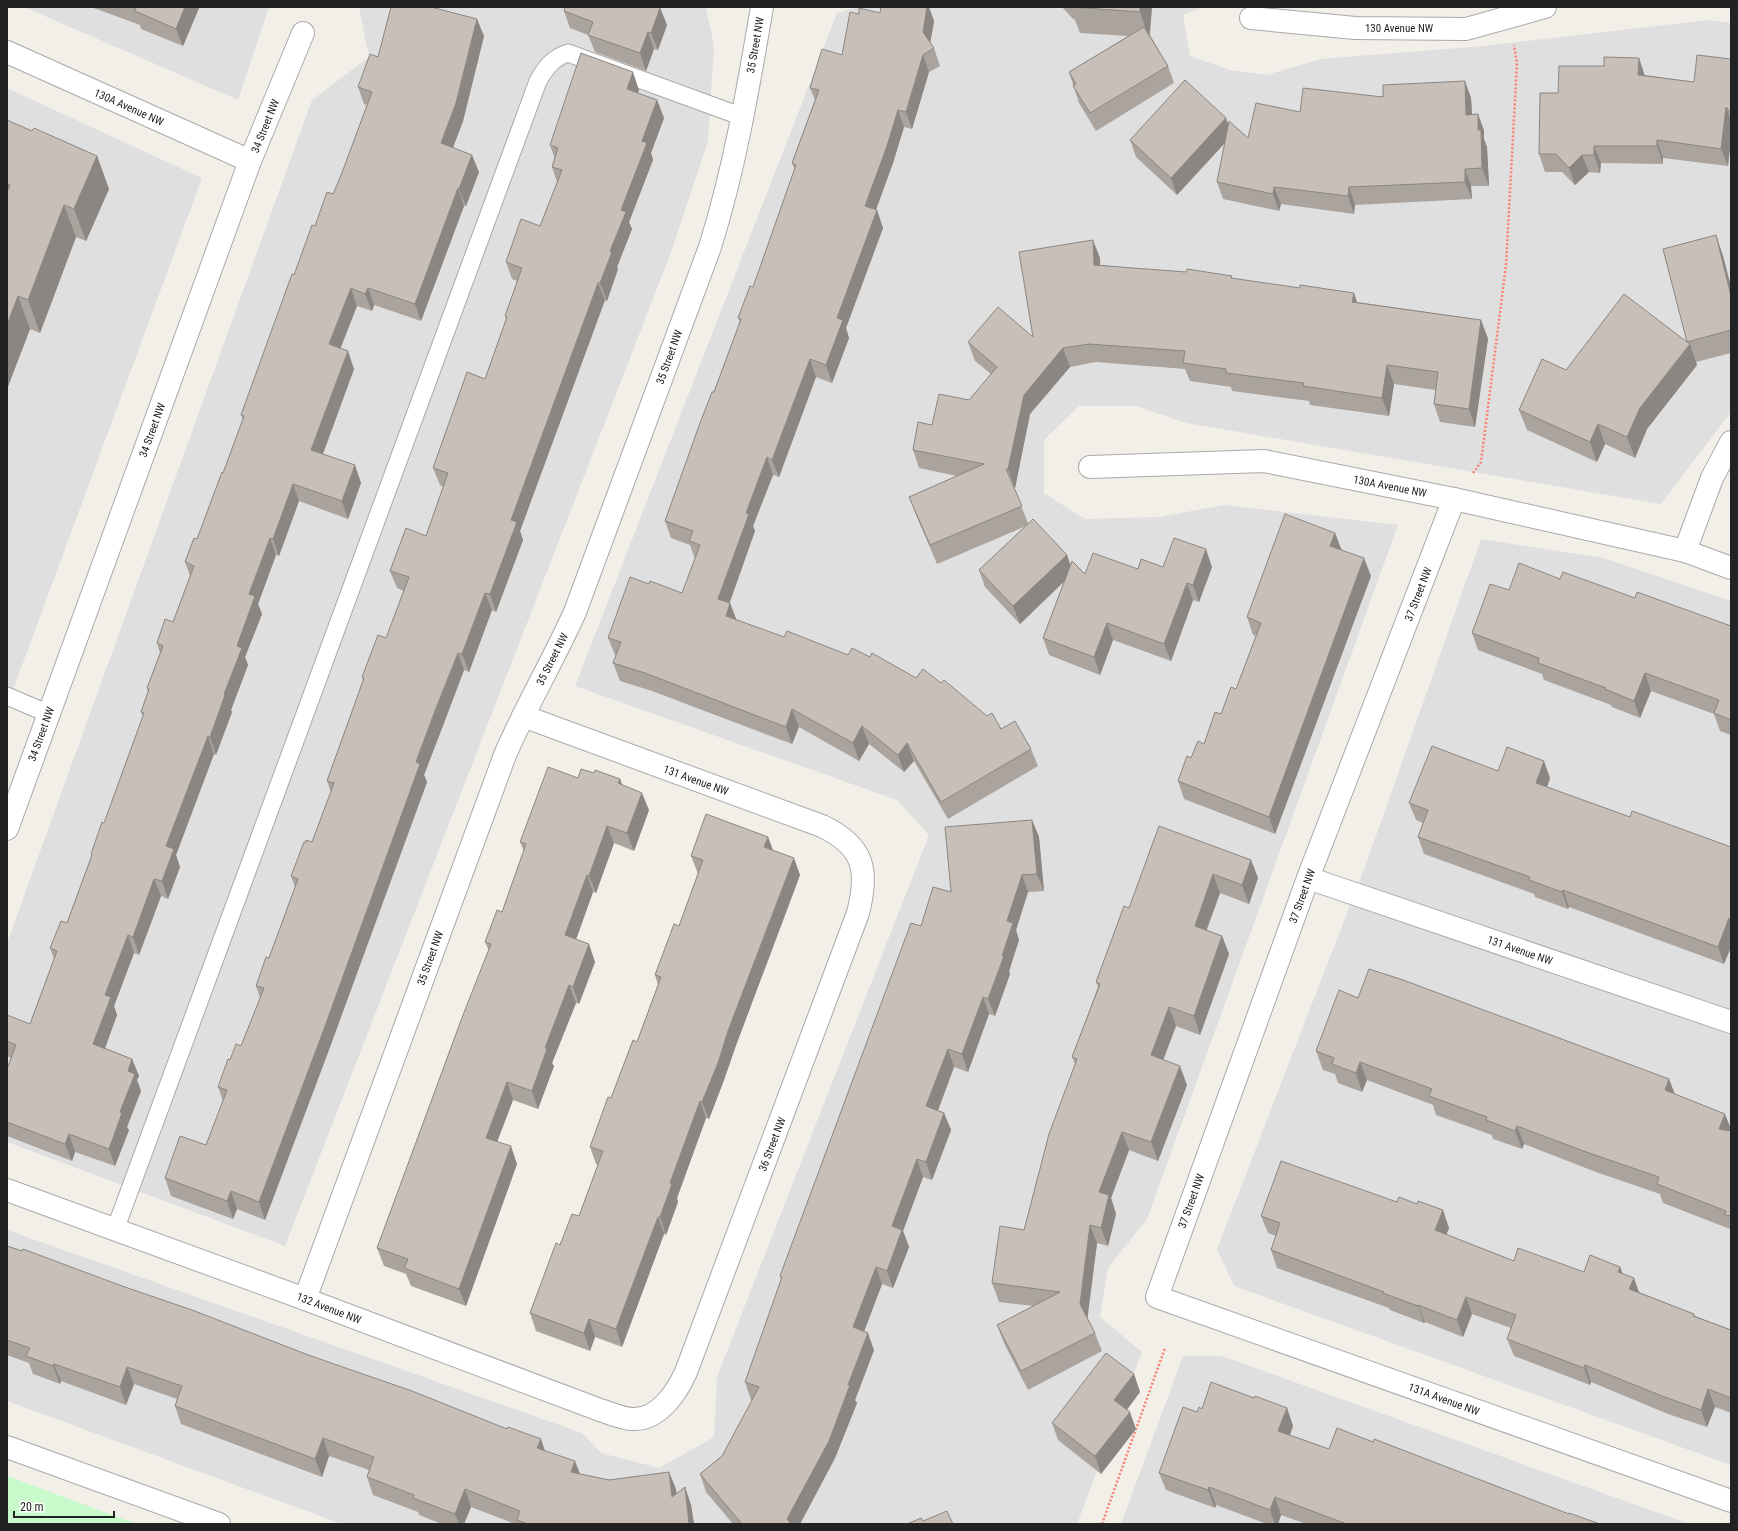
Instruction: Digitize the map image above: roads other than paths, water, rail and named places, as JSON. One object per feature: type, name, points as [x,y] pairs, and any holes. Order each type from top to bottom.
[{"type":"street","name":"35 Street NW","points":[[305,1299],[502,762],[523,716],[561,642],[574,612],[707,254],[724,201],[743,117],[762,7]]},
{"type":"street","name":"130 Avenue NW","points":[[1251,18],[1354,28],[1466,29],[1545,7]]},
{"type":"street","name":"34 Street NW","points":[[7,829],[250,161],[303,33]]},
{"type":"street","name":"130A Avenue NW","points":[[7,52],[250,161]]},
{"type":"street","points":[[1685,551],[1712,478],[1731,442]]},
{"type":"street","name":"130A Avenue NW","points":[[1090,467],[1264,461],[1454,498],[1685,551],[1731,568]]},
{"type":"street","name":"37 Street NW","points":[[1157,1297],[1308,878],[1454,498]]},
{"type":"street","name":"131 Avenue NW","points":[[523,716],[822,826],[837,834],[850,844],[859,860]]},
{"type":"street","name":"36 Street NW","points":[[651,1415],[668,1401],[678,1389],[686,1372],[858,913],[863,892],[864,877],[859,860]]},
{"type":"street","name":"131 Avenue NW","points":[[1308,878],[1731,1022]]},
{"type":"street","name":"132 Avenue NW","points":[[7,1190],[305,1299],[600,1410],[633,1420],[651,1415]]},
{"type":"street","name":"131A Avenue NW","points":[[1157,1297],[1731,1501]]},
{"type":"street","points":[[7,1447],[219,1524]]},
{"type":"lane","points":[[115,1230],[538,81],[546,68],[557,57],[568,53],[743,117]]},
{"type":"lane","points":[[7,696],[49,714]]}]
